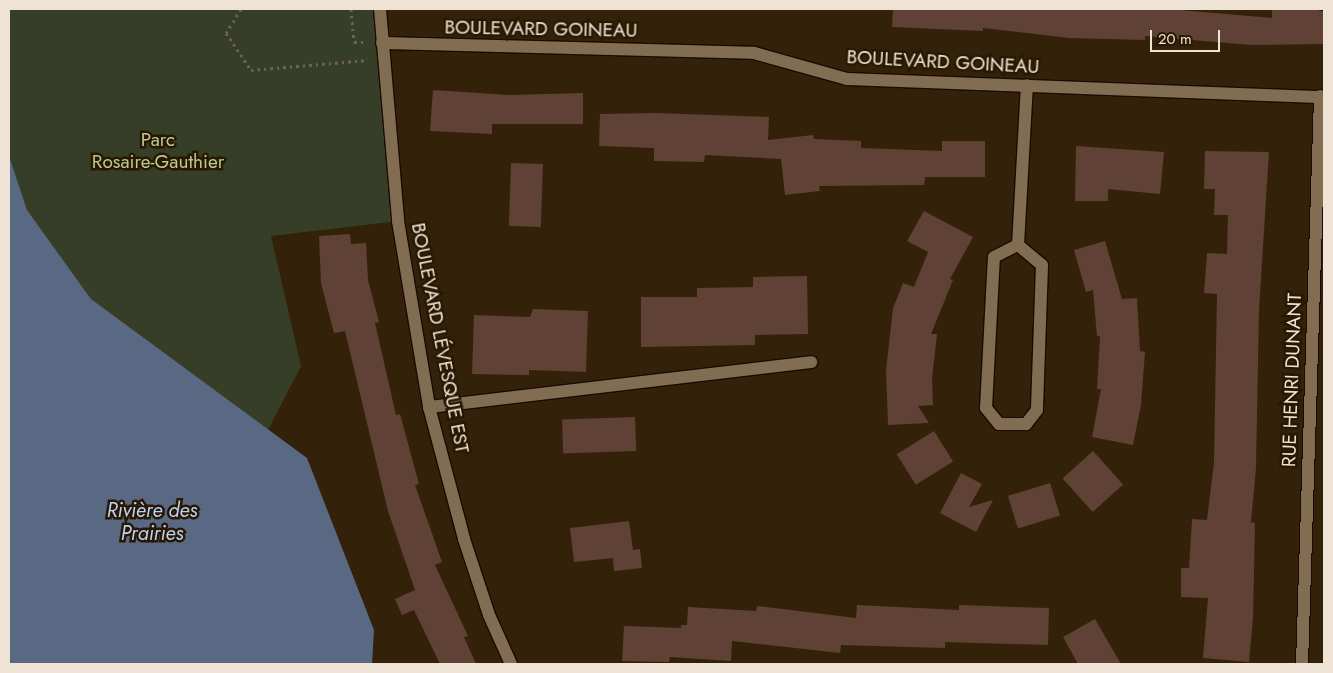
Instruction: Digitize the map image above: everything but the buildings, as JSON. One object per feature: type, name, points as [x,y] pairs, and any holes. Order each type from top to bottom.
[{"type":"street","name":"BOULEVARD LÉVESQUE EST","points":[[380,9],[398,222],[430,407],[467,548],[488,615],[511,664]]},
{"type":"street","name":"BOULEVARD GOINEAU","points":[[382,43],[754,53],[848,79],[1322,96]]},
{"type":"street","points":[[1018,245],[1027,85]]},
{"type":"street","name":"RUE HENRI DUNANT","points":[[1302,664],[1322,96]]},
{"type":"street","points":[[1018,245],[1042,265],[1037,410],[1026,424],[999,424],[986,408],[994,257],[1018,245]]},
{"type":"street","points":[[430,407],[811,362]]},
{"type":"path","points":[[241,9],[226,33],[251,70],[384,58]]},
{"type":"path","points":[[351,9],[354,42],[382,43]]},
{"type":"green space","name":"Parc Rosaire-Gauthier","points":[[9,9],[380,9],[398,221],[271,236],[301,366],[268,430],[91,299],[27,210],[9,156]]},
{"type":"water","name":"Rivière des Prairies","points":[[9,156],[27,210],[91,299],[307,458],[374,630],[372,664],[9,664]]}]
